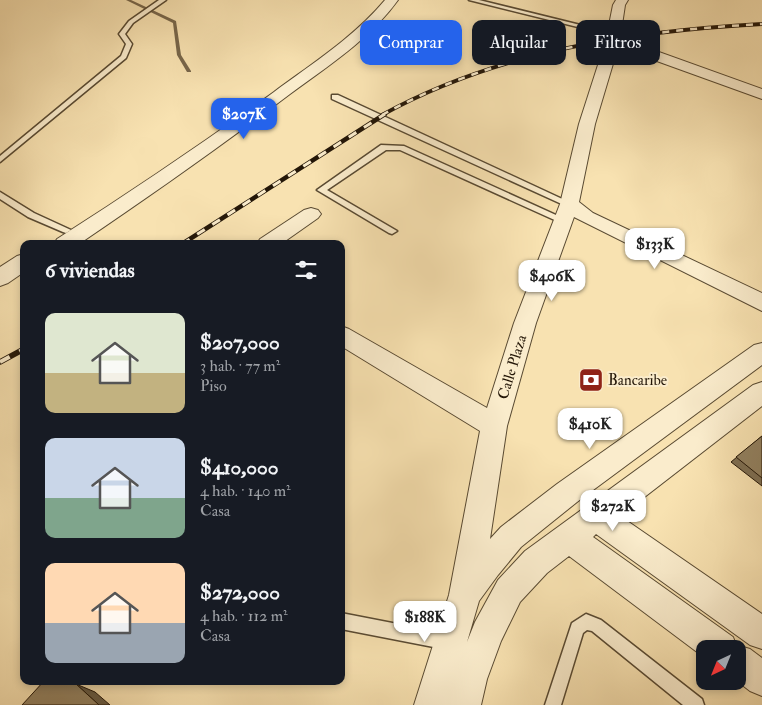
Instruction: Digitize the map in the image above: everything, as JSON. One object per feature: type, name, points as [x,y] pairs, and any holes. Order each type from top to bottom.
[{"type":"street","points":[[237,106],[352,22],[373,0]]},
{"type":"street","points":[[65,237],[210,145],[315,68],[381,16],[392,0]]},
{"type":"street","name":"Calle Plaza","points":[[616,20],[619,2]]},
{"type":"street","points":[[660,55],[762,94]]},
{"type":"street","name":"Calle Plaza","points":[[465,595],[494,426],[525,323],[566,212],[588,124],[606,65]]},
{"type":"street","points":[[65,237],[110,196],[174,151]]},
{"type":"street","points":[[566,212],[595,206],[762,288]]},
{"type":"street","points":[[566,212],[586,217],[762,303]]},
{"type":"street","points":[[273,240],[311,214]]},
{"type":"street","points":[[0,278],[20,264]]},
{"type":"street","points":[[0,285],[20,272]]},
{"type":"street","points":[[345,338],[494,426]]},
{"type":"street","points":[[432,705],[465,595],[488,564],[511,538],[567,493],[762,352]]},
{"type":"street","points":[[467,692],[487,634],[509,591],[536,562],[762,392]]},
{"type":"street","points":[[596,517],[762,633]]},
{"type":"street","points":[[570,538],[709,640]]},
{"type":"street","points":[[746,667],[762,679]]},
{"type":"lane","points":[[0,160],[124,57],[129,44],[122,34],[132,22],[163,0]]},
{"type":"lane","points":[[472,0],[576,27]]},
{"type":"lane","points":[[335,97],[566,212]]},
{"type":"lane","points":[[392,231],[321,190],[384,147],[401,148],[566,212]]},
{"type":"lane","points":[[0,195],[65,237]]},
{"type":"lane","points":[[553,705],[577,628],[586,622],[596,625],[696,705]]},
{"type":"lane","points":[[345,623],[451,642]]},
{"type":"building","points":[[762,436],[762,478],[736,457]]},
{"type":"building","points":[[40,685],[77,685],[99,705],[22,705]]},
{"type":"waterway","points":[[128,0],[175,22],[179,55],[189,71]]},
{"type":"railway","points":[[382,115],[426,93],[472,75],[519,60],[567,48],[664,32],[762,24]]},
{"type":"railway","points":[[188,240],[385,114]]},
{"type":"railway","points":[[0,362],[20,351]]},
{"type":"place","name":"Bancaribe","points":[[591,380]]}]
